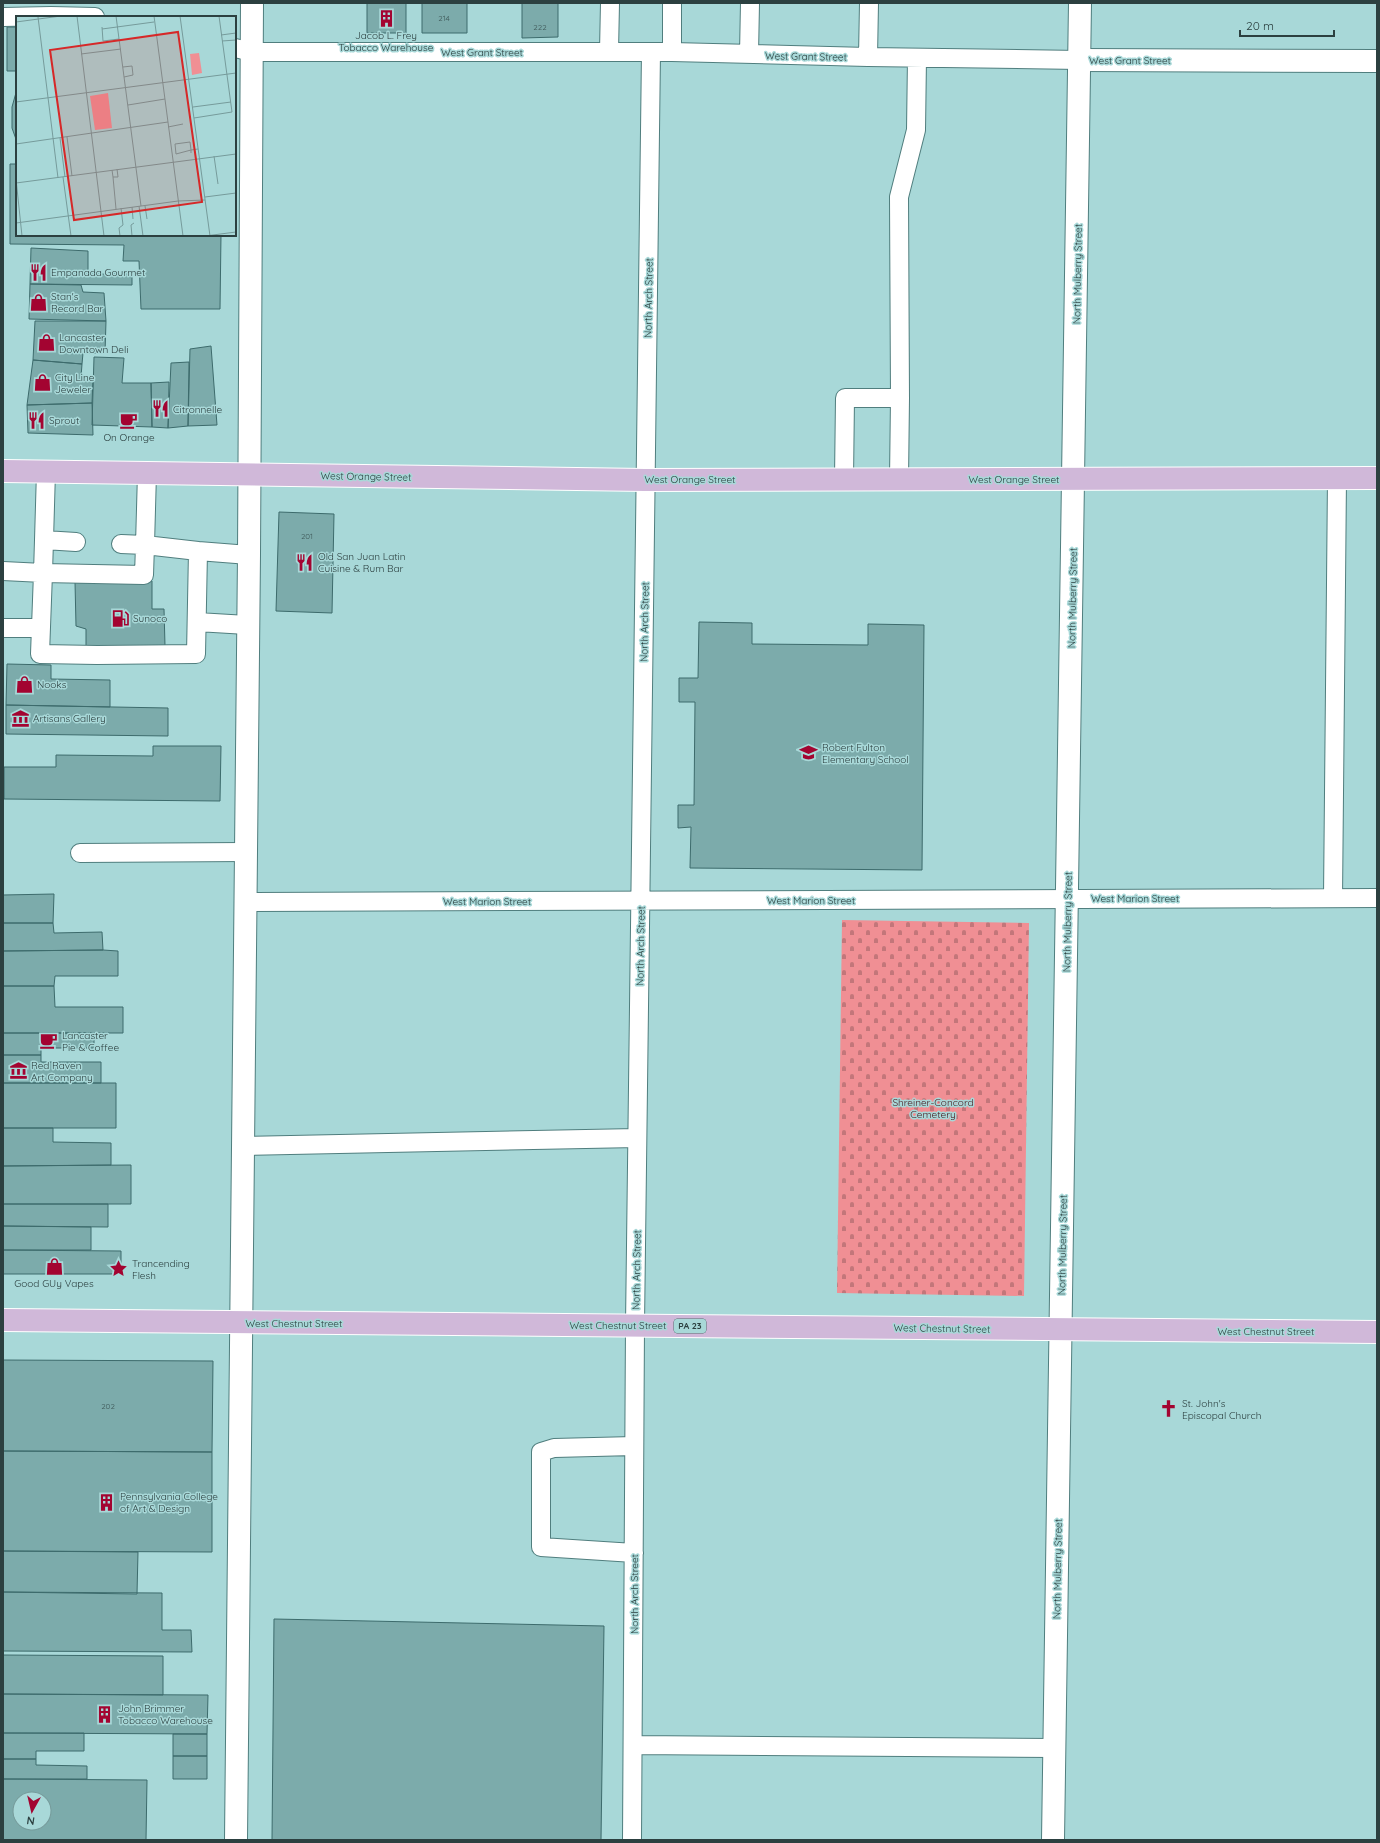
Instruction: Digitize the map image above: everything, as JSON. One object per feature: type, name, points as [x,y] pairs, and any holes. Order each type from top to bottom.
[{"type":"main road","name":"West Orange Street","points":[[3,471],[646,480],[1377,478]]},
{"type":"main road","name":"West Chestnut Street","points":[[3,1320],[1377,1332]]},
{"type":"street","points":[[236,1840],[247,625],[249,554],[243,50],[252,3]]},
{"type":"street","name":"North Mulberry Street","points":[[1053,1840],[1080,3]]},
{"type":"street","name":"West Grant Street","points":[[1080,60],[1377,61]]},
{"type":"lane","points":[[609,52],[610,3]]},
{"type":"lane","points":[[672,3],[672,52]]},
{"type":"lane","points":[[749,54],[750,3]]},
{"type":"lane","points":[[868,57],[870,3]]},
{"type":"lane","points":[[3,17],[16,17]]},
{"type":"lane","name":"West Grant Street","points":[[243,50],[672,52],[1080,60]]},
{"type":"lane","name":"North Arch Street","points":[[632,1840],[635,1325],[650,52]]},
{"type":"lane","points":[[899,479],[899,196],[916,130],[917,58]]},
{"type":"lane","points":[[844,479],[845,398],[900,398]]},
{"type":"lane","points":[[46,471],[40,654],[196,654],[198,551]]},
{"type":"lane","points":[[3,571],[144,575],[147,473]]},
{"type":"lane","points":[[1334,898],[1337,478]]},
{"type":"lane","points":[[44,540],[76,542]]},
{"type":"lane","points":[[121,544],[249,554]]},
{"type":"lane","points":[[197,622],[247,625]]},
{"type":"lane","points":[[3,628],[40,628]]},
{"type":"lane","points":[[80,853],[246,852]]},
{"type":"lane","name":"West Marion Street","points":[[245,902],[1377,898]]},
{"type":"lane","points":[[243,1146],[637,1138]]},
{"type":"lane","points":[[634,1446],[554,1448],[541,1452],[541,1547],[634,1553]]},
{"type":"lane","points":[[633,1745],[1054,1748]]},
{"type":"green space","name":"Shreiner-Concord Cemetery","points":[[842,920],[1029,923],[1024,1296],[837,1293]]},
{"type":"building","name":"Jacob L. Frey Tobacco Warehouse","points":[[367,3],[406,3],[406,33],[367,33]]},
{"type":"building","name":"Jacob L. Frey Tobacco Warehouse","points":[[422,3],[467,3],[467,33],[422,33]]},
{"type":"building","points":[[522,3],[558,3],[558,37],[522,38]]},
{"type":"building","points":[[7,27],[16,27],[16,71],[7,71]]},
{"type":"building","points":[[16,93],[16,139],[12,128],[12,107]]},
{"type":"building","points":[[10,164],[16,164],[16,236],[221,236],[220,309],[141,309],[139,261],[123,261],[124,245],[10,244]]},
{"type":"building","points":[[31,248],[88,251],[88,274],[132,274],[132,285],[30,284]]},
{"type":"building","points":[[30,284],[81,285],[83,292],[104,293],[106,321],[29,319]]},
{"type":"building","points":[[35,321],[106,321],[105,353],[83,353],[82,364],[33,360]]},
{"type":"building","points":[[211,346],[217,425],[188,426],[190,349]]},
{"type":"building","points":[[94,357],[124,358],[122,383],[151,383],[152,427],[92,425]]},
{"type":"building","points":[[33,360],[82,364],[81,377],[93,379],[92,403],[27,405]]},
{"type":"building","points":[[189,362],[188,426],[168,428],[171,363]]},
{"type":"building","points":[[169,382],[168,428],[152,427],[151,383]]},
{"type":"building","points":[[92,403],[93,435],[28,433],[27,405]]},
{"type":"building","points":[[279,512],[334,514],[332,613],[276,611]]},
{"type":"building","name":"Sunoco","points":[[152,581],[152,609],[164,609],[165,646],[86,647],[86,629],[76,626],[75,582]]},
{"type":"building","name":"Robert Fulton Elementary School","points":[[699,622],[752,623],[752,644],[868,645],[868,624],[924,625],[922,870],[690,868],[691,827],[678,828],[678,805],[694,805],[695,702],[679,702],[679,678],[698,678]]},
{"type":"building","points":[[7,664],[51,665],[51,679],[110,680],[110,707],[6,705]]},
{"type":"building","points":[[6,705],[168,708],[168,736],[6,734]]},
{"type":"building","points":[[153,746],[221,746],[220,801],[4,799],[4,767],[56,767],[56,755],[153,756]]},
{"type":"building","points":[[54,894],[53,923],[3,923],[3,895]]},
{"type":"building","points":[[3,923],[53,923],[54,933],[102,932],[103,950],[3,951]]},
{"type":"building","points":[[3,951],[118,951],[118,976],[55,976],[54,986],[3,986]]},
{"type":"building","points":[[3,986],[54,986],[55,1007],[123,1007],[123,1033],[3,1033]]},
{"type":"building","name":"Lancaster Pie & Coffee","points":[[3,1033],[94,1033],[94,1048],[41,1048],[41,1055],[3,1055]]},
{"type":"building","points":[[3,1055],[41,1055],[41,1062],[101,1062],[101,1083],[3,1083]]},
{"type":"building","points":[[3,1083],[116,1083],[116,1128],[3,1128]]},
{"type":"building","points":[[3,1128],[53,1128],[53,1142],[111,1143],[111,1165],[3,1166]]},
{"type":"building","points":[[131,1165],[131,1204],[3,1204],[3,1166]]},
{"type":"building","points":[[3,1204],[108,1204],[108,1227],[3,1226]]},
{"type":"building","points":[[3,1226],[91,1227],[91,1250],[3,1250]]},
{"type":"building","points":[[3,1250],[121,1251],[121,1274],[3,1274]]},
{"type":"building","points":[[3,1360],[213,1361],[212,1452],[3,1451]]},
{"type":"building","name":"Pennsylvania College of Art & Design","points":[[3,1451],[212,1452],[212,1552],[3,1551]]},
{"type":"building","points":[[3,1551],[138,1552],[137,1594],[3,1592]]},
{"type":"building","points":[[3,1592],[162,1593],[162,1630],[191,1630],[192,1652],[3,1651]]},
{"type":"building","points":[[274,1619],[604,1626],[601,1840],[272,1840]]},
{"type":"building","points":[[3,1655],[163,1656],[163,1695],[3,1694]]},
{"type":"building","name":"John Brimmer Tobacco Warehouse","points":[[3,1694],[208,1695],[207,1734],[3,1733]]},
{"type":"building","points":[[3,1733],[84,1733],[84,1751],[36,1751],[36,1759],[3,1759]]},
{"type":"building","points":[[173,1734],[207,1734],[207,1756],[173,1756]]},
{"type":"building","points":[[173,1756],[207,1756],[207,1779],[173,1779]]},
{"type":"building","points":[[3,1759],[36,1759],[36,1765],[87,1766],[87,1779],[3,1779]]},
{"type":"building","points":[[3,1779],[147,1780],[146,1840],[3,1840]]},
{"type":"place","name":"Jacob L. Frey Tobacco Warehouse","points":[[386,18]]},
{"type":"place","name":"Empanada Gourmet","points":[[38,272]]},
{"type":"place","name":"Stan's Record Bar","points":[[38,302]]},
{"type":"place","name":"Lancaster Downtown Deli","points":[[46,343]]},
{"type":"place","name":"City Line Jeweler","points":[[42,383]]},
{"type":"place","name":"Citronnelle","points":[[160,409]]},
{"type":"place","name":"Sprout","points":[[36,420]]},
{"type":"place","name":"On Orange","points":[[129,420]]},
{"type":"place","name":"Old San Juan Latin Cuisine & Rum Bar","points":[[305,562]]},
{"type":"place","name":"Sunoco","points":[[120,618]]},
{"type":"place","name":"Nooks","points":[[24,684]]},
{"type":"place","name":"Artisans Gallery","points":[[20,718]]},
{"type":"place","name":"Robert Fulton Elementary School","points":[[809,753]]},
{"type":"place","name":"Lancaster Pie & Coffee","points":[[49,1041]]},
{"type":"place","name":"Red Raven Art Company","points":[[18,1071]]},
{"type":"place","name":"Good GUy Vapes","points":[[54,1266]]},
{"type":"place","name":"Trancending Flesh","points":[[119,1269]]},
{"type":"place","name":"St. John's Episcopal Church","points":[[1169,1409]]},
{"type":"place","name":"Pennsylvania College of Art & Design","points":[[107,1502]]},
{"type":"place","name":"John Brimmer Tobacco Warehouse","points":[[105,1714]]}]
